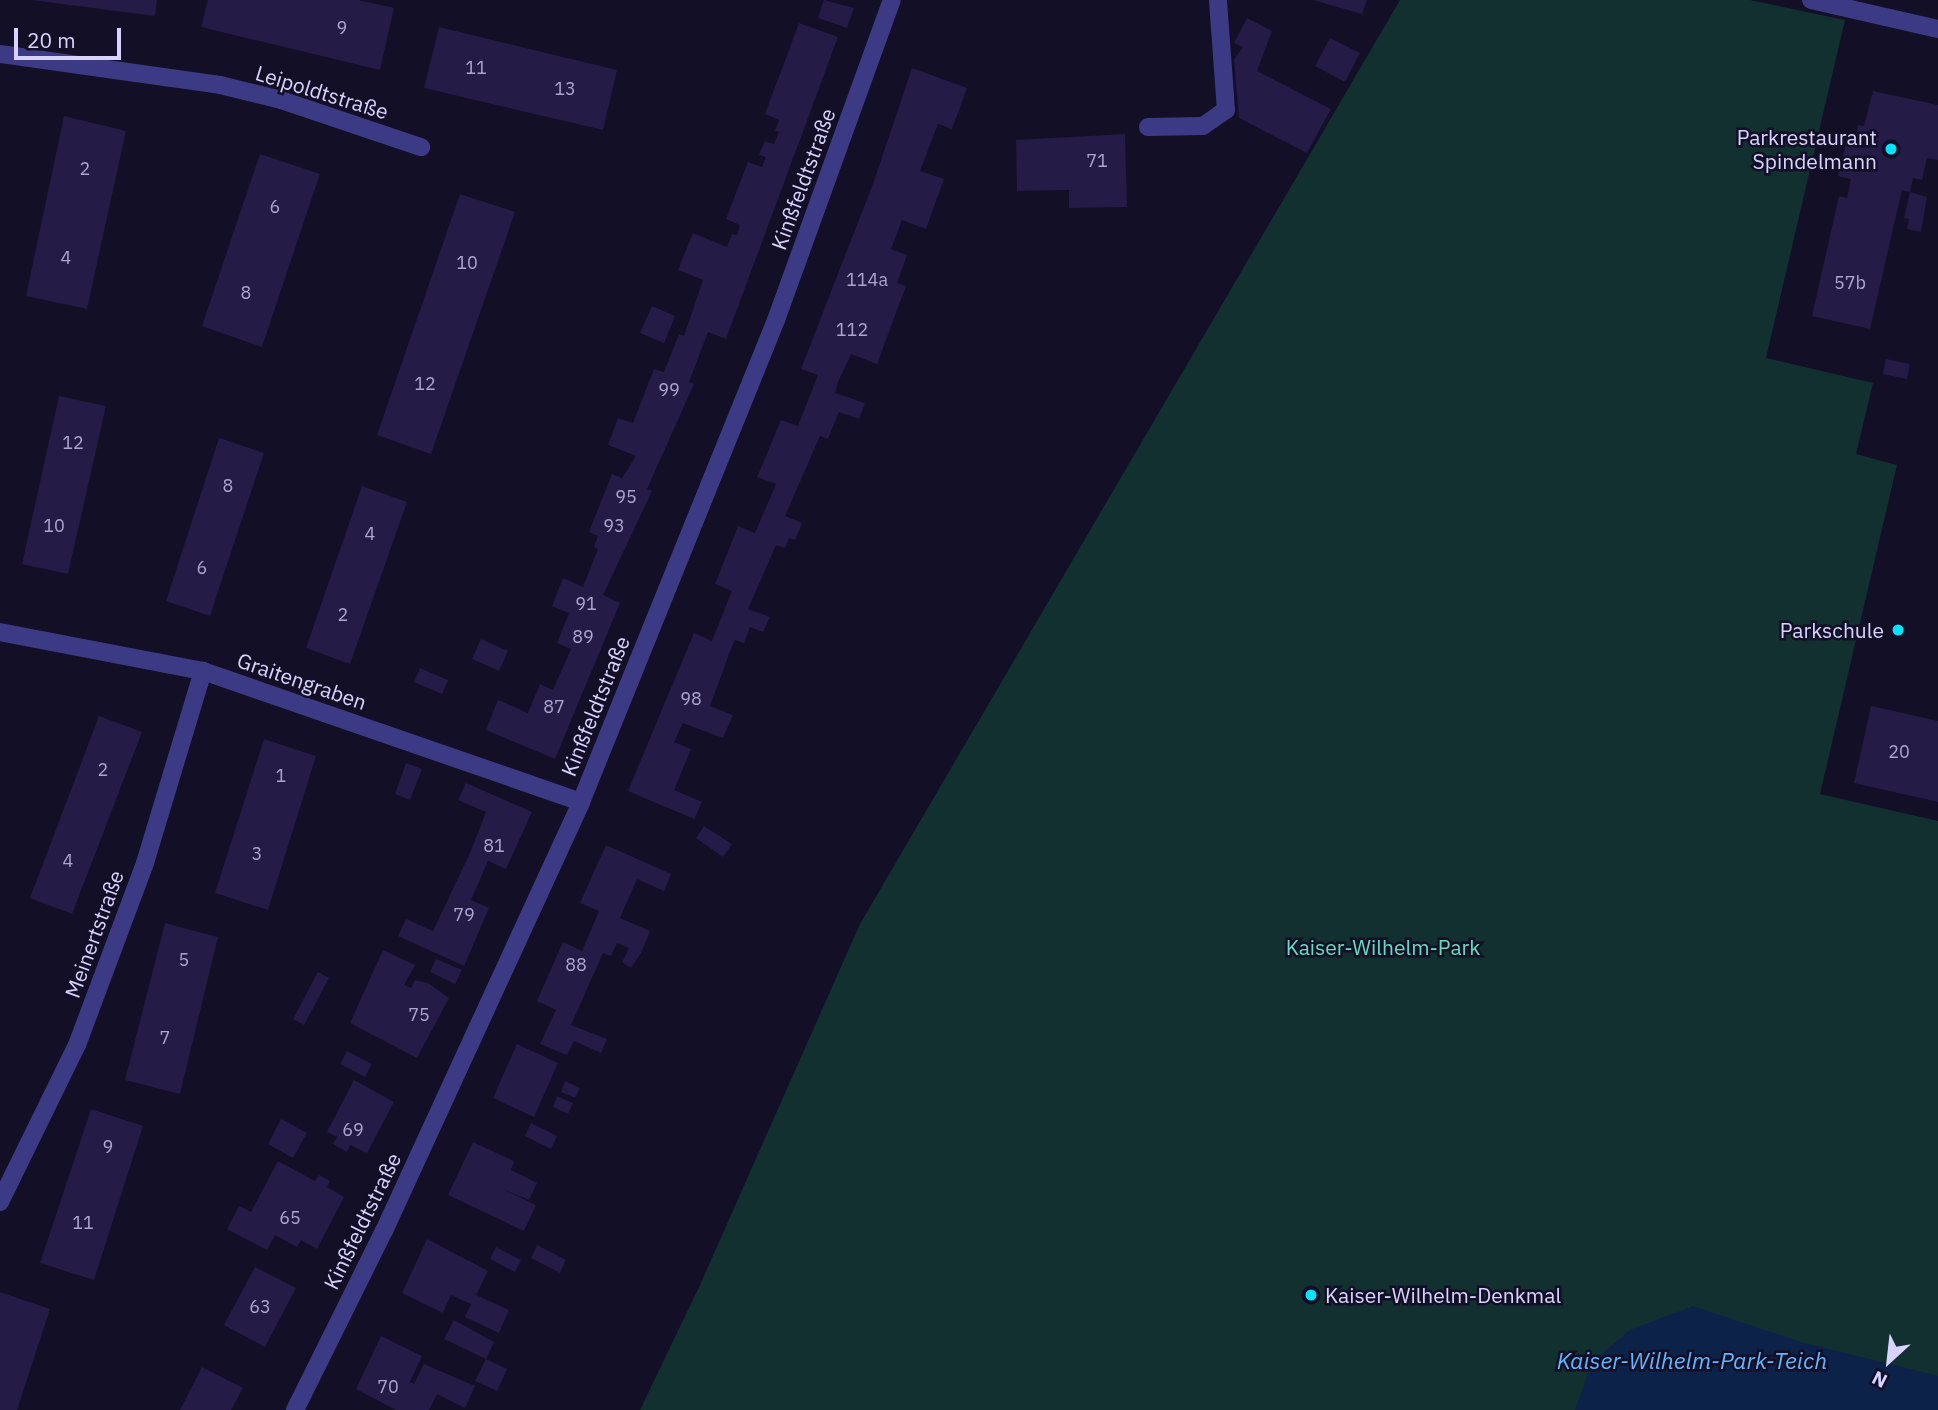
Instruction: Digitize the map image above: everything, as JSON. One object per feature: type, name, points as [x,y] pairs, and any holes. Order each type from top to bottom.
[{"type":"street","name":"Kinßfeldtstraße","points":[[295,1410],[384,1231],[581,802],[776,320],[892,0]]},
{"type":"street","points":[[1148,127],[1203,126],[1226,110],[1218,0]]},
{"type":"street","points":[[1811,0],[1938,29]]},
{"type":"street","name":"Leipoldtstraße","points":[[0,54],[220,85],[281,100],[421,147]]},
{"type":"street","name":"Graitengraben","points":[[0,632],[202,671],[581,802]]},
{"type":"street","name":"Meinertstraße","points":[[0,1202],[77,1045],[145,863],[202,671]]},
{"type":"green space","name":"Kaiser-Wilhelm-Park","points":[[1400,0],[1750,0],[1845,20],[1766,358],[1873,383],[1856,454],[1897,465],[1820,794],[1938,821],[1938,1410],[640,1410],[700,1285],[860,924]]},
{"type":"water","name":"Kaiser-Wilhelm-Park-Teich","points":[[1693,1306],[1801,1342],[1938,1376],[1938,1410],[1575,1410],[1592,1362],[1630,1330]]},
{"type":"building","points":[[31,0],[157,0],[155,16]]},
{"type":"building","points":[[208,0],[359,0],[394,8],[380,70],[201,27]]},
{"type":"building","points":[[824,0],[854,8],[847,28],[818,18]]},
{"type":"building","points":[[1313,0],[1367,0],[1362,14]]},
{"type":"building","points":[[1247,18],[1272,31],[1257,71],[1331,109],[1307,153],[1239,118],[1234,60],[1243,47],[1234,43]]},
{"type":"building","points":[[799,23],[838,37],[726,339],[708,332],[689,382],[694,384],[647,489],[652,491],[603,595],[620,603],[555,759],[486,730],[498,700],[528,713],[540,684],[553,690],[571,649],[557,643],[569,613],[552,606],[563,578],[583,587],[598,549],[594,547],[598,536],[589,532],[612,474],[622,478],[636,456],[608,445],[618,418],[633,423],[654,369],[664,372],[679,334],[684,336],[703,280],[678,270],[693,233],[727,247],[732,234],[737,235],[740,225],[726,219],[748,162],[762,167],[766,157],[759,155],[765,141],[774,144],[779,132],[775,131],[779,120],[765,114]]},
{"type":"building","points":[[439,27],[617,70],[603,130],[424,88]]},
{"type":"building","points":[[1330,38],[1360,53],[1345,82],[1315,66]]},
{"type":"building","points":[[912,68],[967,88],[952,129],[938,124],[920,171],[944,179],[926,229],[902,220],[891,249],[907,255],[897,283],[906,286],[877,364],[851,354],[838,382],[835,393],[865,403],[859,419],[839,412],[828,439],[820,436],[785,516],[802,523],[795,540],[789,538],[785,548],[776,545],[748,609],[770,617],[763,632],[750,627],[744,643],[735,640],[731,649],[710,706],[733,715],[723,738],[683,723],[674,742],[691,749],[674,790],[702,802],[694,819],[628,791],[694,633],[712,641],[732,591],[715,584],[738,526],[755,533],[776,484],[757,477],[781,420],[798,426],[818,375],[801,369],[874,181]]},
{"type":"building","points":[[1873,91],[1938,105],[1938,160],[1927,158],[1922,180],[1913,178],[1910,192],[1902,190],[1870,329],[1812,316],[1839,196],[1847,198],[1851,179],[1838,176],[1847,139],[1855,141],[1858,125],[1864,126]]},
{"type":"building","points":[[64,116],[126,131],[87,309],[26,296]]},
{"type":"building","points":[[1125,134],[1127,207],[1069,208],[1069,190],[1017,191],[1016,140]]},
{"type":"building","points":[[260,154],[320,174],[262,347],[202,326]]},
{"type":"building","points":[[1910,192],[1927,197],[1921,232],[1907,229],[1909,219],[1904,218]]},
{"type":"building","points":[[460,194],[515,212],[431,454],[377,435]]},
{"type":"building","points":[[652,306],[675,316],[664,343],[640,333]]},
{"type":"building","points":[[1886,359],[1910,364],[1907,379],[1883,374]]},
{"type":"building","points":[[59,396],[106,406],[68,574],[22,564]]},
{"type":"building","points":[[219,438],[264,453],[210,616],[166,601]]},
{"type":"building","points":[[362,486],[407,502],[350,664],[306,648]]},
{"type":"building","points":[[481,639],[508,651],[499,671],[472,659]]},
{"type":"building","points":[[420,668],[448,680],[442,694],[414,682]]},
{"type":"building","points":[[1871,706],[1938,721],[1938,802],[1854,783]]},
{"type":"building","points":[[99,716],[142,732],[72,914],[30,898]]},
{"type":"building","points":[[264,739],[316,756],[268,910],[215,893]]},
{"type":"building","points":[[406,763],[422,769],[410,800],[395,794]]},
{"type":"building","points":[[466,783],[532,812],[506,869],[488,861],[471,900],[489,908],[464,966],[398,936],[406,919],[433,931],[470,853],[486,812],[458,800]]},
{"type":"building","points":[[704,826],[732,844],[723,857],[696,838]]},
{"type":"building","points":[[606,845],[671,874],[664,891],[637,879],[620,918],[650,931],[641,953],[631,968],[622,962],[629,948],[617,943],[611,956],[603,953],[571,1025],[607,1039],[601,1053],[574,1041],[567,1055],[540,1044],[556,1010],[537,1001],[563,942],[582,951],[599,911],[580,903]]},
{"type":"building","points":[[165,923],[218,937],[180,1094],[125,1080]]},
{"type":"building","points":[[383,950],[415,965],[404,985],[411,988],[415,980],[428,983],[449,998],[417,1058],[350,1023]]},
{"type":"building","points":[[436,959],[462,970],[455,984],[430,972]]},
{"type":"building","points":[[318,972],[329,978],[304,1025],[293,1019]]},
{"type":"building","points":[[517,1044],[558,1063],[534,1117],[493,1098]]},
{"type":"building","points":[[347,1051],[372,1064],[365,1077],[340,1064]]},
{"type":"building","points":[[354,1080],[394,1102],[367,1153],[350,1145],[347,1152],[333,1144],[337,1137],[327,1132]]},
{"type":"building","points":[[565,1081],[580,1088],[575,1098],[561,1092]]},
{"type":"building","points":[[557,1096],[573,1103],[568,1114],[553,1107]]},
{"type":"building","points":[[91,1109],[143,1126],[94,1280],[40,1263]]},
{"type":"building","points":[[281,1119],[307,1133],[293,1158],[268,1144]]},
{"type":"building","points":[[531,1123],[557,1136],[551,1149],[525,1136]]},
{"type":"building","points":[[473,1142],[514,1161],[511,1170],[537,1183],[529,1200],[502,1189],[536,1205],[524,1231],[448,1195]]},
{"type":"building","points":[[278,1161],[315,1181],[319,1175],[330,1181],[327,1187],[344,1197],[317,1249],[301,1240],[297,1247],[275,1235],[267,1250],[227,1229],[239,1206],[251,1212]]},
{"type":"building","points":[[427,1239],[488,1271],[476,1295],[509,1310],[499,1333],[465,1317],[471,1304],[451,1295],[443,1313],[402,1293]]},
{"type":"building","points":[[537,1245],[566,1260],[560,1273],[531,1258]]},
{"type":"building","points":[[496,1247],[521,1260],[515,1272],[490,1259]]},
{"type":"building","points":[[255,1267],[296,1288],[265,1347],[224,1325]]},
{"type":"building","points":[[0,1292],[50,1309],[17,1410],[0,1410]]},
{"type":"building","points":[[454,1320],[494,1342],[486,1359],[444,1339]]},
{"type":"building","points":[[381,1336],[422,1356],[410,1382],[414,1384],[424,1364],[475,1386],[465,1408],[437,1394],[429,1410],[396,1410],[356,1389]]},
{"type":"building","points":[[486,1359],[507,1369],[497,1391],[475,1381]]},
{"type":"building","points":[[202,1367],[243,1388],[231,1410],[180,1410]]},
{"type":"place","name":"Parkrestaurant Spindelmann","points":[[1891,149]]},
{"type":"place","name":"Parkschule","points":[[1898,630]]},
{"type":"place","name":"Kaiser-Wilhelm-Denkmal","points":[[1311,1295]]}]
